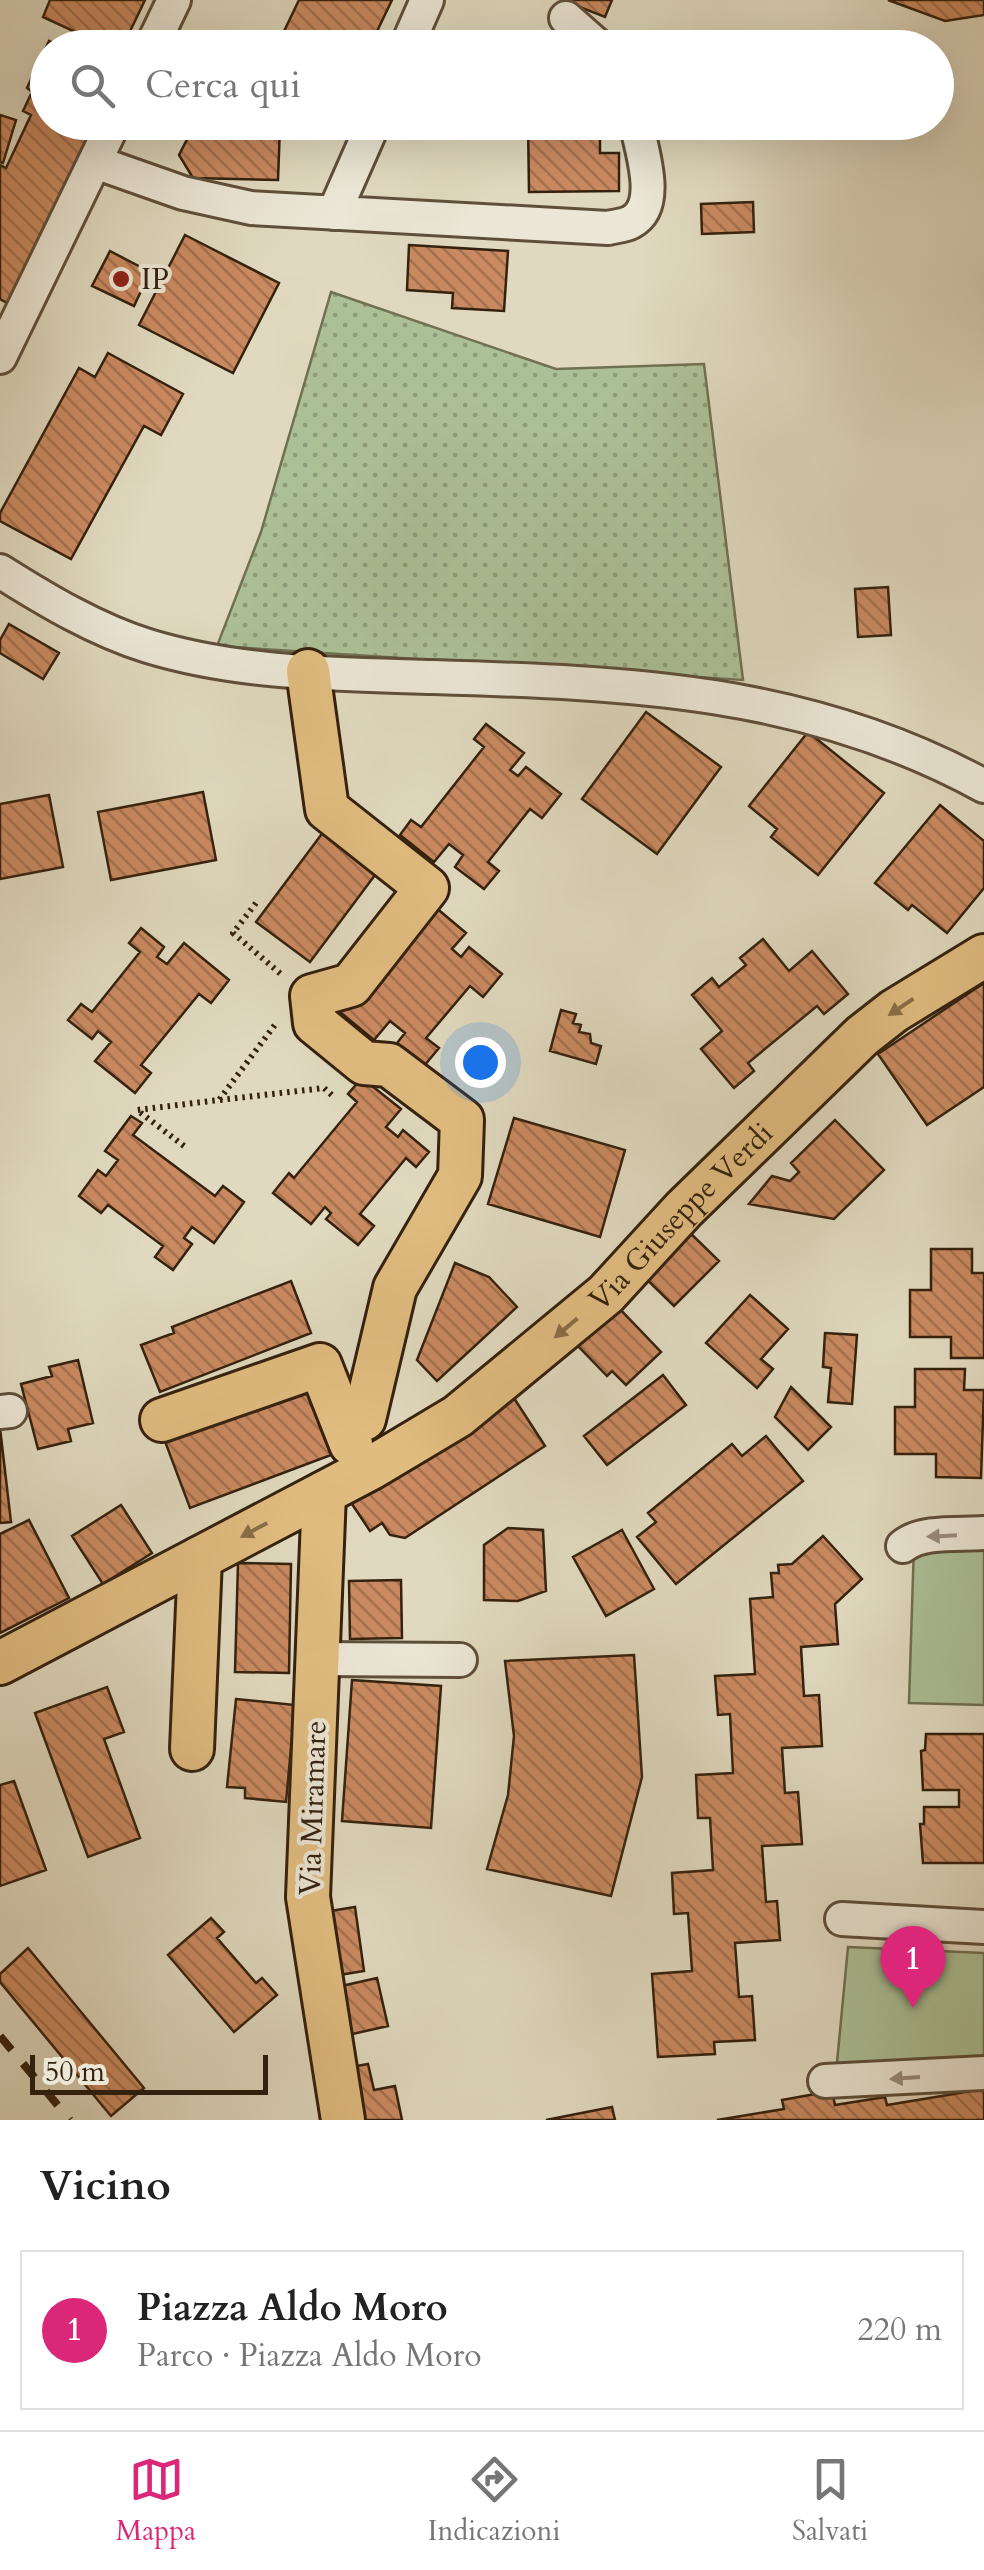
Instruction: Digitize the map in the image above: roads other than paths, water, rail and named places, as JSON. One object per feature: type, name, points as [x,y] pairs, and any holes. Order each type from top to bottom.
[{"type":"main road","points":[[308,671],[327,809],[426,888],[351,985],[312,996],[314,1023],[364,1063],[389,1065],[462,1120],[460,1176],[395,1288],[362,1444]]},
{"type":"main road","name":"Via Giuseppe Verdi","points":[[0,1663],[324,1493],[362,1444],[458,1416],[606,1294],[684,1210],[862,1036],[907,1002],[984,956]]},
{"type":"main road","points":[[162,1420],[320,1365],[362,1444]]},
{"type":"main road","name":"Via Miramare","points":[[324,1493],[308,1897],[343,2120]]},
{"type":"main road","points":[[192,1750],[200,1558]]},
{"type":"street","points":[[159,30],[174,0]]},
{"type":"street","points":[[414,30],[427,0]]},
{"type":"street","points":[[566,18],[580,30]]},
{"type":"street","points":[[0,357],[106,140]]},
{"type":"street","points":[[334,214],[366,140]]},
{"type":"street","points":[[96,162],[220,202],[334,214],[594,229],[627,224],[640,215],[647,198],[639,140]]},
{"type":"street","points":[[0,571],[82,618],[146,646],[224,663],[308,671],[534,680],[705,694],[851,729],[941,764],[984,786]]},
{"type":"street","points":[[903,1546],[922,1536],[984,1534]]},
{"type":"street","points":[[318,1659],[460,1660]]},
{"type":"street","points":[[842,1919],[984,1927]]},
{"type":"street","points":[[825,2081],[984,2073]]},
{"type":"railway","points":[[0,2036],[70,2120]]},
{"type":"place","name":"IP","points":[[121,279]]},
{"type":"place","name":"Piazza Aldo Moro","points":[[913,2008]]}]
